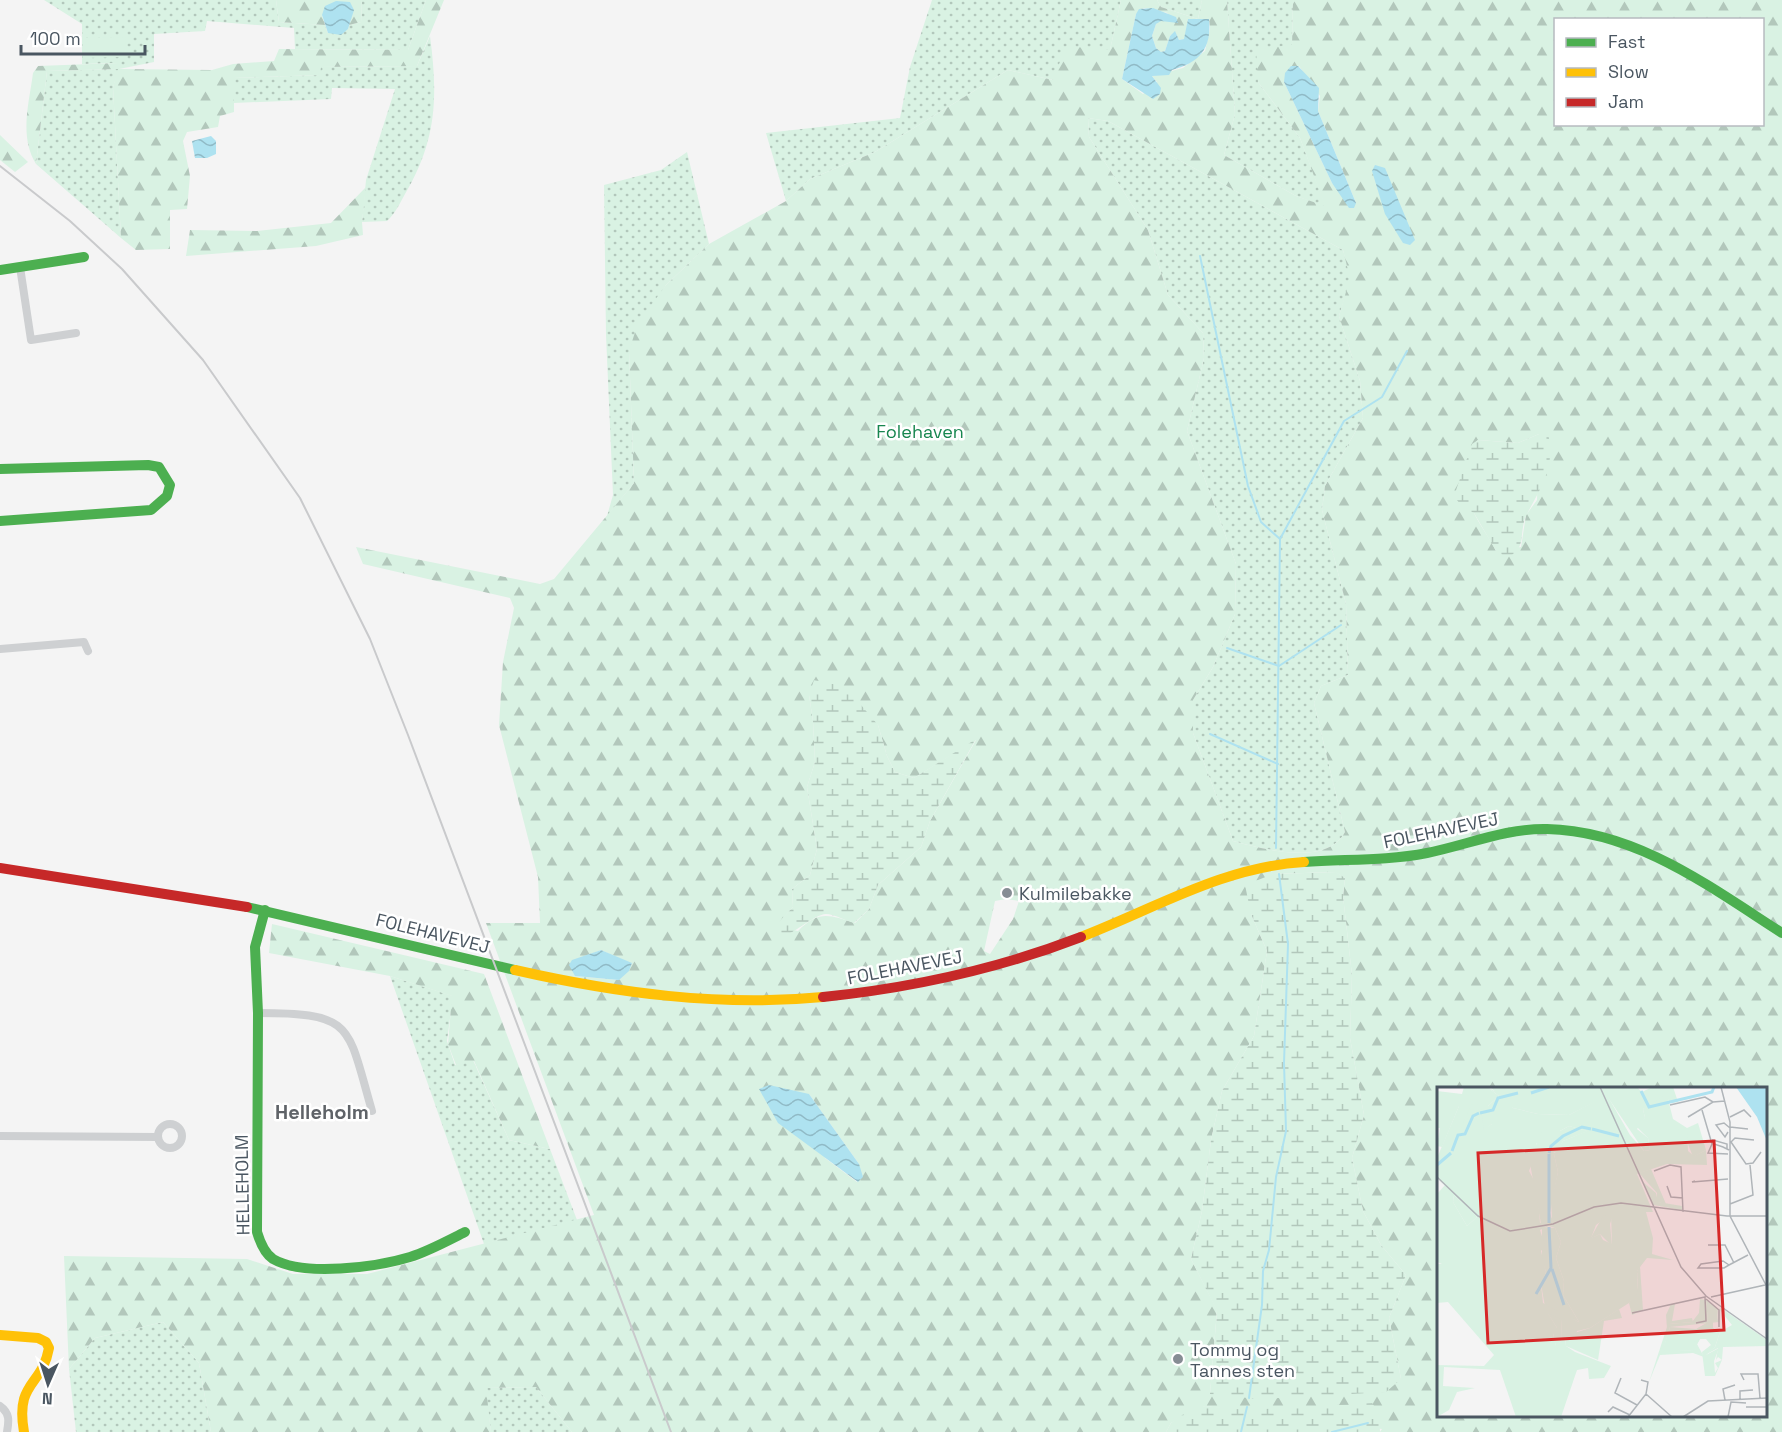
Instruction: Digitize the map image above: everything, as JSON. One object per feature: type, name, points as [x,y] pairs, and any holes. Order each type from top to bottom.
[{"type":"street","points":[[0,270],[84,257]]},
{"type":"street","points":[[20,267],[31,340],[76,333]]},
{"type":"street","points":[[0,469],[148,465],[159,467],[171,482],[171,493],[164,504],[152,510],[0,521]]},
{"type":"street","points":[[0,648],[84,642],[88,651]]},
{"type":"street","name":"FOLEHAVEVEJ","points":[[0,868],[150,889],[265,910],[588,986],[649,995],[719,1000],[821,997],[884,990],[986,968],[1065,943],[1250,868],[1410,857],[1515,831],[1544,829],[1578,832],[1618,842],[1659,858],[1782,933]]},
{"type":"street","name":"HELLEHOLM","points":[[265,910],[255,947],[258,1013],[257,1232],[266,1253],[286,1264],[345,1267],[406,1258],[465,1232]]},
{"type":"street","points":[[258,1013],[318,1016],[344,1029],[351,1040],[372,1111]]},
{"type":"street","points":[[0,1136],[158,1137]]},
{"type":"street","points":[[0,1335],[40,1338],[49,1344],[49,1357],[27,1388],[22,1400],[24,1432]]},
{"type":"street","points":[[0,1406],[6,1411],[9,1419],[7,1432]]},
{"type":"green space","points":[[44,0],[276,0],[279,22],[325,25],[328,33],[348,29],[349,25],[361,22],[362,0],[426,0],[408,50],[295,49],[294,28],[207,21],[205,31],[154,34],[154,62],[119,69],[113,87],[121,238],[36,164],[47,71],[118,69],[118,63],[82,64],[82,24]]},
{"type":"green space","points":[[276,0],[362,0],[361,22],[349,25],[353,10],[322,15],[325,25],[279,22]]},
{"type":"green space","points":[[426,0],[444,0],[417,66],[321,67],[320,75],[234,78],[234,112],[220,116],[218,127],[187,132],[183,141],[190,176],[187,209],[170,210],[170,249],[136,250],[121,238],[113,87],[118,69],[47,71],[36,164],[31,153],[27,120],[33,73],[38,66],[118,63],[119,69],[212,70],[233,64],[274,61],[279,49],[408,50]]},
{"type":"green space","points":[[932,0],[1121,0],[1110,50],[1053,80],[1008,70],[875,152],[810,179],[786,201],[766,133],[900,118],[910,67]]},
{"type":"green space","name":"Folehaven","points":[[1121,0],[1157,0],[1161,7],[1198,19],[1202,0],[1227,0],[1235,114],[1224,155],[1296,196],[1325,206],[1300,138],[1258,82],[1256,49],[1292,45],[1293,0],[1782,0],[1782,1432],[1380,1432],[1382,1429],[1205,1406],[1171,1423],[1166,1432],[572,1432],[536,1387],[486,1388],[491,1432],[211,1432],[199,1363],[163,1322],[95,1338],[69,1369],[64,1256],[247,1259],[293,1274],[367,1274],[594,1215],[486,923],[540,923],[538,877],[499,725],[503,662],[514,608],[510,598],[363,564],[356,547],[540,584],[554,579],[634,483],[629,351],[638,323],[666,285],[709,244],[786,201],[810,179],[875,152],[1008,70],[1053,80],[1066,46],[1110,50]],"holes":[[[1144,8],[1168,13],[1156,24],[1152,36],[1156,48],[1161,52],[1165,51],[1170,36],[1175,32],[1179,40],[1185,39],[1188,19],[1209,19],[1210,29],[1205,51],[1183,68],[1152,76],[1157,82],[1143,94],[1122,79],[1136,14]],[[1299,66],[1320,96],[1318,111],[1356,203],[1332,183],[1284,82]],[[1088,118],[1108,121],[1343,250],[1350,278],[1339,316],[1360,381],[1363,418],[1325,486],[1322,510],[1346,604],[1348,675],[1321,686],[1314,703],[1345,832],[1336,843],[1324,849],[1294,853],[1233,841],[1193,733],[1193,700],[1213,667],[1235,614],[1236,564],[1187,431],[1204,358],[1203,333],[1168,295],[1148,230],[1089,137]],[[1539,434],[1537,500],[1526,515],[1521,547],[1496,551],[1474,513],[1469,496],[1467,474],[1470,454],[1478,440],[1518,443]],[[809,695],[878,725],[887,756],[895,772],[914,778],[976,740],[930,821],[921,847],[878,885],[869,909],[855,923],[825,916],[812,920],[798,931],[776,926],[793,907],[792,889],[810,875],[817,849],[807,787],[815,762]],[[1335,872],[1345,878],[1343,896],[1352,975],[1350,1038],[1364,1115],[1352,1158],[1363,1211],[1381,1245],[1406,1275],[1389,1318],[1401,1379],[1210,1394],[1217,1310],[1191,1259],[1202,1211],[1211,1140],[1222,1091],[1254,1036],[1267,951],[1251,914],[1273,874]],[[1006,899],[1019,901],[1013,919],[990,954],[984,951],[995,901]],[[601,950],[632,964],[619,980],[575,976],[591,954]],[[809,1094],[859,1164],[857,1182],[825,1158]]]},
{"type":"green space","points":[[1157,0],[1202,0],[1198,19],[1161,7]]},
{"type":"green space","points":[[1227,0],[1293,0],[1292,46],[1258,82],[1300,138],[1326,207],[1296,196],[1224,155],[1235,114]]},
{"type":"green space","points":[[430,36],[434,98],[429,136],[416,174],[387,221],[362,222],[366,180],[395,89],[332,88],[331,99],[234,103],[234,78],[320,75],[320,67],[417,66]]},
{"type":"green space","points":[[125,37],[126,57],[84,58],[83,38]]},
{"type":"green space","points":[[1088,118],[1108,121],[1343,250],[1351,278],[1339,316],[1360,381],[1363,418],[1325,486],[1322,510],[1346,604],[1348,675],[1321,686],[1314,703],[1345,832],[1336,843],[1324,849],[1294,853],[1233,841],[1193,733],[1193,700],[1213,667],[1235,614],[1236,564],[1187,431],[1204,358],[1203,333],[1168,295],[1148,230],[1089,137]]},
{"type":"green space","points":[[0,135],[28,162],[15,172],[0,160]]},
{"type":"green space","points":[[687,152],[709,244],[666,285],[629,351],[634,483],[607,516],[613,495],[606,335],[604,185],[661,170]]},
{"type":"green space","points":[[366,187],[362,222],[363,235],[316,246],[186,256],[190,230],[257,231],[331,223]]},
{"type":"green space","points":[[1539,434],[1548,434],[1549,466],[1524,520],[1520,545],[1513,554],[1506,557],[1496,551],[1474,513],[1463,508],[1454,496],[1472,444],[1478,440],[1518,443]]},
{"type":"green space","points":[[814,680],[838,685],[861,705],[878,725],[887,756],[895,772],[914,778],[976,739],[930,821],[921,847],[878,885],[869,909],[854,923],[833,915],[821,915],[782,937],[775,926],[793,907],[792,889],[810,875],[817,849],[807,787],[815,762],[809,695]]},
{"type":"green space","points":[[1336,872],[1345,878],[1343,896],[1352,975],[1350,1038],[1364,1115],[1352,1158],[1363,1211],[1381,1245],[1406,1275],[1389,1318],[1401,1379],[1386,1392],[1259,1399],[1210,1394],[1217,1311],[1191,1259],[1202,1211],[1211,1140],[1222,1091],[1254,1036],[1267,951],[1251,914],[1245,885],[1273,874]]},
{"type":"green space","points":[[272,924],[484,974],[550,1149],[509,1140],[474,1061],[456,1065],[448,1044],[452,996],[390,976],[269,953]]},
{"type":"green space","points":[[390,976],[453,996],[447,1041],[455,1065],[473,1060],[509,1140],[550,1149],[577,1220],[484,1244]]},
{"type":"green space","points":[[163,1322],[199,1363],[211,1432],[76,1432],[69,1369],[95,1338]]},
{"type":"green space","points":[[536,1387],[572,1432],[491,1432],[485,1388]]},
{"type":"green space","points":[[1372,1403],[1379,1413],[1380,1432],[1166,1432],[1171,1423],[1188,1411],[1205,1406],[1246,1410]]},
{"type":"water","points":[[336,1],[350,2],[354,10],[348,29],[341,35],[328,33],[322,15],[325,6]]},
{"type":"water","points":[[1153,8],[1176,17],[1178,23],[1161,21],[1156,24],[1152,36],[1156,48],[1161,52],[1165,51],[1170,36],[1175,31],[1179,40],[1184,39],[1188,19],[1209,19],[1209,30],[1206,46],[1196,59],[1172,70],[1169,75],[1152,76],[1161,88],[1160,94],[1153,99],[1122,79],[1136,14],[1139,9]]},
{"type":"water","points":[[1291,66],[1298,66],[1319,88],[1318,111],[1356,203],[1354,208],[1349,208],[1332,183],[1284,82],[1285,73]]},
{"type":"water","points":[[211,136],[216,141],[216,154],[207,158],[195,158],[192,141]]},
{"type":"water","points":[[1375,165],[1385,168],[1415,240],[1410,245],[1403,243],[1385,214],[1372,171]]},
{"type":"water","points":[[601,950],[632,963],[629,971],[619,980],[575,976],[569,965],[572,960]]},
{"type":"water","points":[[769,1085],[809,1094],[859,1164],[863,1177],[858,1182],[778,1123],[759,1089]]},
{"type":"waterway","points":[[1200,256],[1248,486],[1261,522],[1280,539]]},
{"type":"waterway","points":[[1276,848],[1280,539],[1344,421],[1382,397],[1407,351]]},
{"type":"waterway","points":[[1227,648],[1279,666],[1341,625]]},
{"type":"waterway","points":[[1210,734],[1278,764]]},
{"type":"waterway","points":[[1249,1398],[1262,1305],[1263,1271],[1269,1250],[1276,1177],[1286,1131],[1284,1063],[1288,944],[1279,874]]},
{"type":"waterway","points":[[1241,1432],[1247,1407]]},
{"type":"waterway","points":[[1332,1432],[1368,1423]]},
{"type":"railway","points":[[0,166],[70,221],[122,269],[203,360],[300,498],[370,639],[671,1432]]},
{"type":"traffic: fast","points":[[0,270],[84,257]]},
{"type":"traffic: fast","points":[[0,469],[148,465],[159,467],[170,485],[167,496],[151,510],[0,521]]},
{"type":"traffic: fast","points":[[1304,862],[1412,856],[1532,829],[1580,832],[1612,840],[1671,864],[1782,933]]},
{"type":"traffic: fast","points":[[247,907],[515,970]]},
{"type":"traffic: fast","points":[[265,910],[255,947],[258,1013],[257,1232],[265,1250],[273,1259],[303,1268],[360,1267],[410,1257],[465,1232]]},
{"type":"traffic: slow","points":[[1081,937],[1218,880],[1274,865],[1304,862]]},
{"type":"traffic: slow","points":[[515,970],[591,985],[668,996],[746,1000],[823,997]]},
{"type":"traffic: slow","points":[[0,1335],[38,1338],[46,1342],[49,1348],[46,1361],[26,1393],[23,1403],[24,1432]]},
{"type":"traffic: jam","points":[[0,868],[247,907]]},
{"type":"traffic: jam","points":[[823,997],[954,976],[1018,959],[1081,937]]},
{"type":"place","name":"Kulmilebakke","points":[[1007,893]]},
{"type":"place","name":"Tommy og Tannes sten","points":[[1178,1359]]},
{"type":"district","name":"Helleholm","points":[[322,1112]]}]
